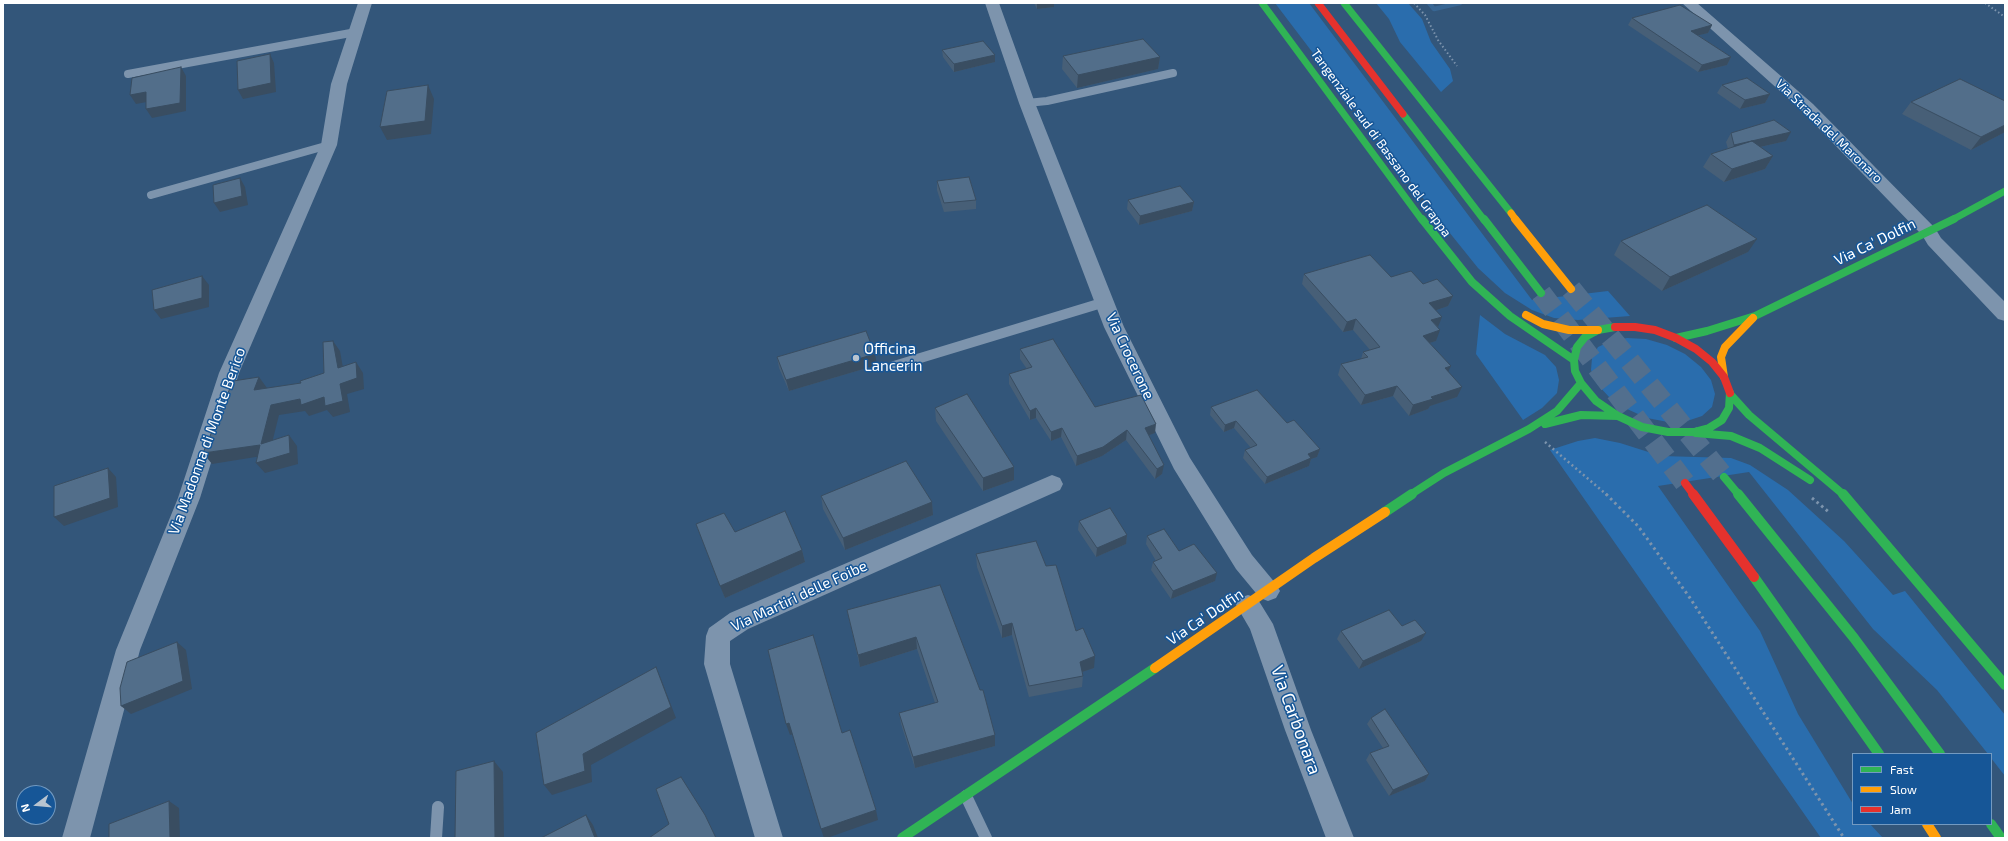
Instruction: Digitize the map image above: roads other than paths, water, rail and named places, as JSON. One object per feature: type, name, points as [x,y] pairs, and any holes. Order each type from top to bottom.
[{"type":"main road","name":"Tangenziale sud di Bassano del Grappa","points":[[1262,3],[1441,245],[1484,294],[1510,316],[1574,360],[1577,347],[1585,337],[1598,330]]},
{"type":"main road","points":[[1318,3],[1541,293]]},
{"type":"main road","points":[[1344,3],[1571,289]]},
{"type":"main road","name":"Via Ca' Dolfin","points":[[1676,338],[1707,331],[1755,316],[1929,232],[2005,191]]},
{"type":"main road","name":"Tangenziale sud di Bassano del Grappa","points":[[1484,294],[1542,324],[1570,330],[1598,330],[1615,326],[1655,330],[1676,338],[1696,349],[1712,362],[1724,377],[1730,394],[1749,415],[1839,489],[1878,537],[2005,685]]},
{"type":"main road","name":"Via Ca' Dolfin","points":[[1724,377],[1721,357],[1725,347],[1755,316]]},
{"type":"main road","points":[[1574,360],[1575,371],[1581,383],[1596,401],[1618,416],[1642,427],[1668,432],[1694,432],[1731,436],[1760,448],[1804,475],[1816,485]]},
{"type":"main road","name":"Via Ca' Dolfin","points":[[902,838],[1248,605],[1314,558],[1444,473],[1529,429],[1557,411],[1581,383]]},
{"type":"main road","points":[[1694,432],[1709,428],[1722,420],[1729,408],[1730,394]]},
{"type":"main road","name":"Via Ca' Dolfin","points":[[1529,429],[1581,415],[1618,416]]},
{"type":"main road","points":[[1724,476],[1854,638],[1939,753]]},
{"type":"main road","points":[[1685,483],[1798,636],[1878,753]]},
{"type":"main road","name":"Tangenziale sud di Bassano del Grappa","points":[[1839,504],[1878,537]]},
{"type":"main road","points":[[1928,825],[1936,838]]},
{"type":"main road","points":[[1992,825],[2001,838]]},
{"type":"street","name":"Via Madonna di Monte Berico","points":[[76,838],[128,650],[189,498],[229,373],[329,145],[339,84],[364,3]]},
{"type":"street","name":"Via Crocerone","points":[[992,3],[1027,103],[1114,327],[1182,463],[1244,562],[1268,591]]},
{"type":"street","name":"Via Strada del Maronaro","points":[[1689,3],[1807,106],[1929,232],[1934,241],[2005,314]]},
{"type":"street","name":"Via Martiri delle Foibe","points":[[769,838],[717,664],[718,636],[739,621],[1052,484]]},
{"type":"street","name":"Via Carbonara","points":[[1248,605],[1261,624],[1298,730],[1340,838]]},
{"type":"lane","points":[[128,74],[356,32]]},
{"type":"lane","points":[[1027,103],[1047,101],[1173,73]]},
{"type":"lane","points":[[151,195],[329,145]]},
{"type":"lane","points":[[894,366],[1105,302]]},
{"type":"lane","points":[[966,796],[986,838]]},
{"type":"lane","points":[[436,838],[438,807]]},
{"type":"waterway","points":[[1429,3],[1434,9],[1460,3]]},
{"type":"tunnel","points":[[1571,289],[1724,477]]},
{"type":"tunnel","points":[[1541,293],[1685,483]]},
{"type":"place","name":"Officina Lancerin","points":[[856,358]]}]
